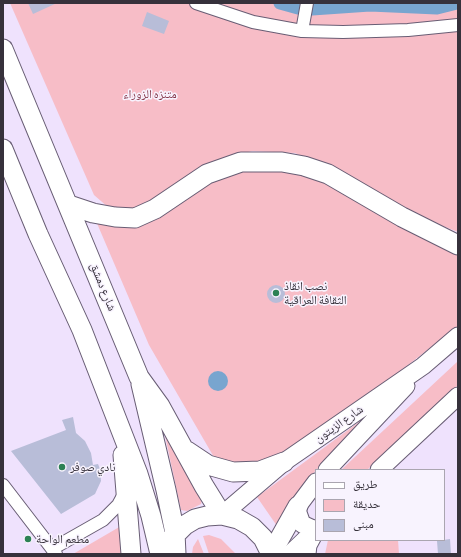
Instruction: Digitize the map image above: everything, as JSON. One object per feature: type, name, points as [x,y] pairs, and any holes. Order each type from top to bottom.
[{"type":"main road","name":"شارع دمشق","points":[[3,49],[69,205],[139,377],[160,406],[186,450],[204,486],[222,515]]},
{"type":"main road","points":[[3,149],[38,234],[82,330],[121,434],[138,474],[161,554]]},
{"type":"main road","points":[[69,205],[93,213],[115,217],[135,218],[155,208],[207,174],[241,162],[282,162],[304,166],[328,174],[402,218],[458,245]]},
{"type":"main road","name":"شارع الزيتون","points":[[222,515],[284,462],[423,366],[458,336]]},
{"type":"main road","points":[[328,469],[423,366]]},
{"type":"main road","points":[[139,377],[175,533],[176,554]]},
{"type":"main road","points":[[380,469],[458,396]]},
{"type":"main road","points":[[121,434],[127,489],[131,554]]},
{"type":"main road","points":[[186,450],[208,465],[233,472],[260,471],[284,462]]},
{"type":"main road","points":[[271,554],[298,506],[315,483]]},
{"type":"main road","points":[[298,506],[299,520],[306,527],[315,530]]},
{"type":"main road","points":[[161,554],[175,533],[195,519],[207,516],[222,515],[238,519],[252,527],[263,538],[271,554]]},
{"type":"main road","points":[[290,554],[315,531]]},
{"type":"main road","points":[[306,554],[307,545],[315,532]]},
{"type":"street","points":[[196,3],[253,22],[302,31],[343,32],[408,30],[458,25]]},
{"type":"street","points":[[302,31],[307,3]]},
{"type":"street","points":[[3,485],[54,552],[103,520],[120,502],[127,489]]},
{"type":"green space","name":"متنزه الزوراء","points":[[10,3],[458,3],[458,232],[430,221],[295,153],[252,151],[216,161],[136,211],[109,208],[94,195]]},
{"type":"green space","points":[[282,169],[316,176],[458,249],[458,326],[362,401],[267,462],[248,467],[215,459],[149,345],[96,221],[112,223],[218,178],[246,171]]},
{"type":"green space","points":[[457,362],[458,385],[368,469],[342,469]]},
{"type":"green space","points":[[363,419],[365,422],[317,469],[315,469],[315,471],[277,526],[257,497]]},
{"type":"green space","points":[[164,431],[202,500],[201,504],[187,511],[181,510]]},
{"type":"green space","points":[[121,526],[122,554],[73,554]]},
{"type":"green space","points":[[209,535],[221,539],[236,554],[209,554],[203,536]]},
{"type":"green space","points":[[198,539],[204,554],[192,554],[193,547]]},
{"type":"green space","points":[[328,541],[398,541],[399,554],[325,554]]},
{"type":"water","points":[[218,371],[225,374],[228,381],[225,388],[218,391],[211,388],[208,381],[211,374]]},
{"type":"building","points":[[28,3],[57,3],[33,14]]},
{"type":"building","points":[[147,12],[169,21],[164,34],[142,26]]},
{"type":"building","points":[[272,285],[280,285],[285,290],[283,301],[280,303],[272,303],[267,298],[267,290]]},
{"type":"building","name":"نادي صوفر","points":[[73,417],[76,433],[85,441],[91,453],[93,465],[98,464],[101,481],[95,494],[61,514],[11,451],[66,430],[62,420]]},
{"type":"building","points":[[450,539],[451,554],[438,554],[437,541],[445,541]]},
{"type":"waterway","points":[[280,3],[298,8]]},
{"type":"waterway","points":[[312,9],[370,5],[437,8],[457,3]]},
{"type":"place","name":"نصب انقاذ الثقافة العراقية","points":[[276,293]]},
{"type":"place","name":"نادي صوفر","points":[[62,467]]},
{"type":"place","name":"مطعم الواحة","points":[[28,539]]}]
